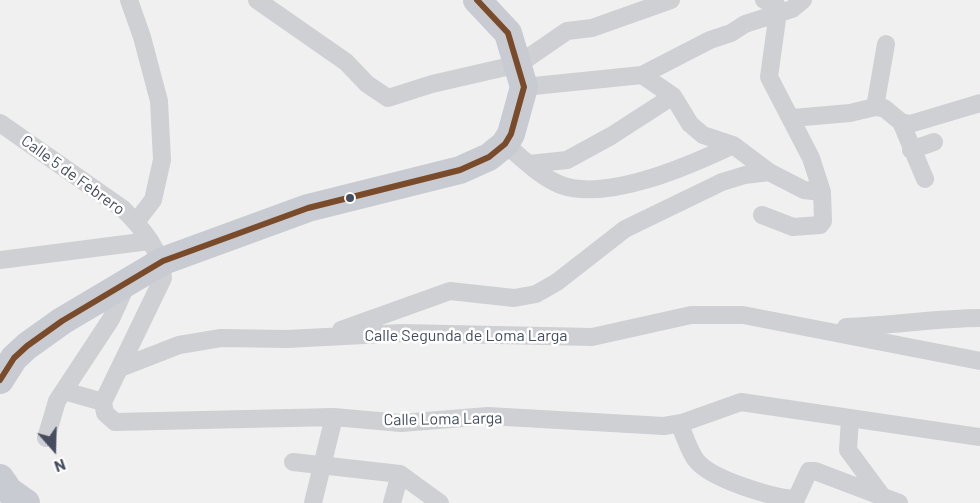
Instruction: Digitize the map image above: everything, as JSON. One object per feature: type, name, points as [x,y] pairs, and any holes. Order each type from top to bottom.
[{"type":"main road","points":[[0,380],[14,358],[27,346],[62,321],[127,285],[156,251],[308,208],[460,170],[481,162],[505,144],[511,134],[521,76],[508,33],[477,0]]},
{"type":"main road","points":[[0,478],[9,491],[26,503]]},
{"type":"street","points":[[129,0],[142,37],[159,101],[162,160],[153,200],[136,222]]},
{"type":"street","points":[[257,0],[346,62],[367,84],[388,98],[432,84],[521,76],[642,75],[745,24],[792,9],[803,0]]},
{"type":"street","points":[[521,76],[567,31],[592,28],[670,0]]},
{"type":"street","points":[[762,215],[793,227],[820,225],[822,192],[811,158],[769,77],[778,12],[776,5],[764,0]]},
{"type":"street","points":[[875,107],[886,44]]},
{"type":"street","points":[[642,75],[673,96],[690,124],[703,135],[734,145],[769,171],[804,190],[822,192]]},
{"type":"street","points":[[529,164],[567,160],[673,96]]},
{"type":"street","points":[[792,118],[849,113],[875,107],[884,108],[901,122],[910,124],[980,103]]},
{"type":"street","points":[[901,122],[926,179]]},
{"type":"street","name":"Calle 5 de Febrero","points":[[0,125],[123,209],[136,222],[156,251]]},
{"type":"street","points":[[912,150],[934,142]]},
{"type":"street","points":[[505,144],[552,181],[564,186],[597,188],[641,182],[683,169],[734,145]]},
{"type":"street","points":[[321,338],[450,291],[514,298],[536,294],[557,282],[625,230],[722,182],[769,171]]},
{"type":"street","points":[[0,260],[156,251],[164,278],[103,402],[64,391]]},
{"type":"street","points":[[46,438],[50,419],[64,391],[111,319],[127,285]]},
{"type":"street","name":"Calle Segunda de Loma Larga","points":[[120,368],[179,345],[221,338],[321,338],[402,333],[592,337],[691,315],[743,315],[815,327],[980,361]]},
{"type":"street","name":"Calle Segunda de Loma Larga","points":[[815,327],[885,326],[943,318],[980,318]]},
{"type":"street","name":"Calle Loma Larga","points":[[103,402],[105,413],[115,422],[334,417],[401,423],[488,416],[664,426],[682,423],[741,402],[980,437]]},
{"type":"street","points":[[313,503],[334,417]]},
{"type":"street","points":[[850,419],[848,450],[891,500]]},
{"type":"street","points":[[682,423],[680,426],[696,461],[722,478],[774,496],[796,499],[805,476],[809,471],[815,471],[891,500]]},
{"type":"street","points":[[293,462],[400,474],[440,503]]},
{"type":"street","points":[[392,503],[400,474]]},
{"type":"transit line","points":[[0,380],[14,358],[27,346],[62,321],[163,261],[308,208],[460,170],[489,157],[505,144],[511,134],[524,87],[508,33],[477,0]]}]
